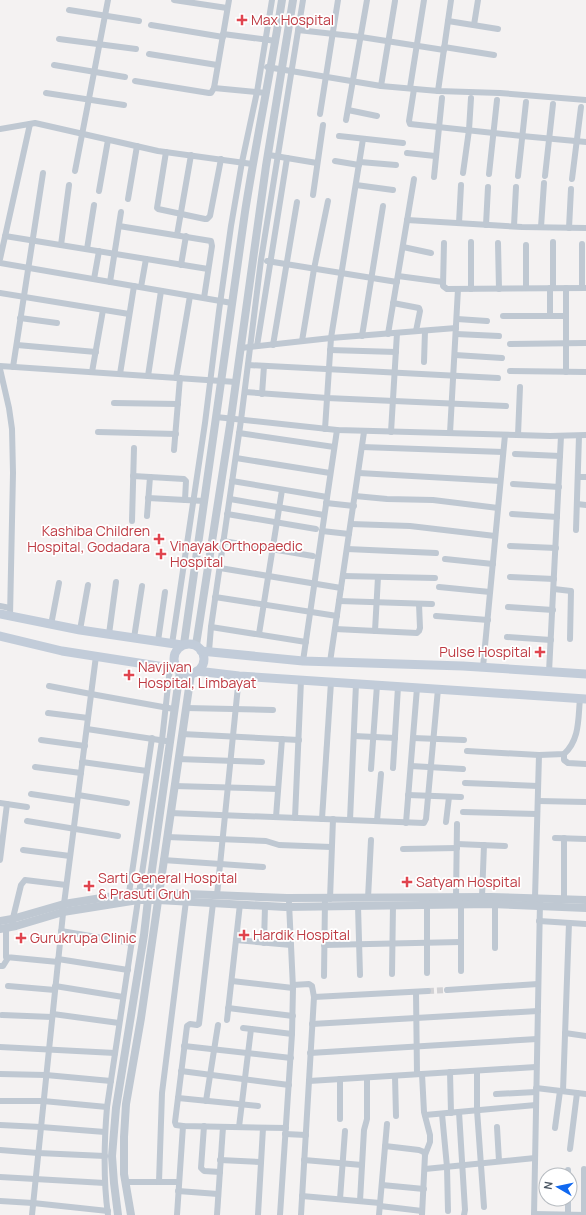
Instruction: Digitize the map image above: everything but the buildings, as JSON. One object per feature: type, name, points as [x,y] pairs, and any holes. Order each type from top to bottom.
[{"type":"main road","points":[[0,614],[10,613],[51,625],[80,630],[172,644],[191,644],[202,649],[303,661],[483,667],[586,674]]},
{"type":"main road","points":[[0,636],[62,651],[176,669],[186,674],[194,672],[583,699]]},
{"type":"main road","points":[[176,669],[174,664],[174,656],[177,649],[183,645]]},
{"type":"main road","points":[[194,672],[202,665],[204,660],[202,649]]},
{"type":"street","points":[[74,171],[108,0]]},
{"type":"street","points":[[174,0],[227,8]]},
{"type":"street","points":[[135,80],[208,93],[213,91],[229,0]]},
{"type":"street","points":[[172,644],[194,500],[220,301],[242,162],[257,92],[272,0]]},
{"type":"street","points":[[183,645],[252,164],[276,41],[282,0]]},
{"type":"street","points":[[202,649],[211,627],[236,458],[248,365],[266,166],[293,0]]},
{"type":"street","points":[[258,259],[303,0]]},
{"type":"street","points":[[320,114],[338,0]]},
{"type":"street","points":[[346,120],[367,0]]},
{"type":"street","points":[[424,0],[416,46],[410,122],[412,124],[439,128],[586,142]]},
{"type":"street","points":[[438,91],[451,0]]},
{"type":"street","points":[[474,25],[478,0]]},
{"type":"street","points":[[381,86],[395,1]]},
{"type":"street","points":[[69,10],[138,21]]},
{"type":"street","points":[[448,20],[498,30]]},
{"type":"street","points":[[151,25],[223,36],[276,41]]},
{"type":"street","points":[[298,30],[494,55]]},
{"type":"street","points":[[59,39],[136,49]]},
{"type":"street","points":[[149,54],[217,65]]},
{"type":"street","points":[[54,65],[125,77]]},
{"type":"street","points":[[261,66],[381,86],[586,100]]},
{"type":"street","points":[[214,88],[266,93]]},
{"type":"street","points":[[46,93],[124,105]]},
{"type":"street","points":[[434,177],[442,98]]},
{"type":"street","points":[[463,173],[469,130],[471,98]]},
{"type":"street","points":[[489,174],[497,100]]},
{"type":"street","points":[[518,176],[526,102]]},
{"type":"street","points":[[546,176],[553,104]]},
{"type":"street","points":[[572,178],[581,108]]},
{"type":"street","points":[[348,110],[377,116]]},
{"type":"street","points":[[0,129],[35,123],[166,152],[252,164]]},
{"type":"street","points":[[0,259],[30,124]]},
{"type":"street","points":[[313,195],[323,125]]},
{"type":"street","points":[[339,136],[403,144]]},
{"type":"street","points":[[325,429],[331,338],[363,139]]},
{"type":"street","points":[[99,191],[108,140]]},
{"type":"street","points":[[128,199],[136,146]]},
{"type":"street","points":[[166,152],[157,208],[158,210],[205,219],[209,218],[221,159]]},
{"type":"street","points":[[407,153],[435,156]]},
{"type":"street","points":[[177,234],[191,155]]},
{"type":"street","points":[[269,155],[317,162]]},
{"type":"street","points":[[202,649],[236,382],[249,347],[270,261],[287,158]]},
{"type":"street","points":[[335,161],[396,165]]},
{"type":"street","points":[[13,367],[43,173]]},
{"type":"street","points":[[388,334],[414,179]]},
{"type":"street","points":[[541,227],[544,183]]},
{"type":"street","points":[[356,184],[393,190]]},
{"type":"street","points":[[61,245],[69,185]]},
{"type":"street","points":[[459,223],[461,185]]},
{"type":"street","points":[[486,225],[488,187]]},
{"type":"street","points":[[514,226],[516,187]]},
{"type":"street","points":[[569,228],[571,189]]},
{"type":"street","points":[[302,341],[314,268],[328,201]]},
{"type":"street","points":[[273,345],[297,202]]},
{"type":"street","points":[[87,249],[94,205]]},
{"type":"street","points":[[362,336],[382,206]]},
{"type":"street","points":[[110,282],[121,212]]},
{"type":"street","points":[[407,220],[486,225],[586,228]]},
{"type":"street","points":[[119,226],[177,234],[211,241],[212,246],[204,298]]},
{"type":"street","points":[[5,236],[208,269]]},
{"type":"street","points":[[181,265],[186,236]]},
{"type":"street","points":[[471,242],[471,289]]},
{"type":"street","points":[[550,316],[553,242]]},
{"type":"street","points":[[444,243],[443,286],[445,288],[458,289],[584,288],[582,244]]},
{"type":"street","points":[[498,243],[499,289]]},
{"type":"street","points":[[526,245],[526,288]]},
{"type":"street","points":[[403,247],[431,252]]},
{"type":"street","points":[[94,279],[99,251]]},
{"type":"street","points":[[141,287],[146,259]]},
{"type":"street","points":[[258,259],[370,278],[443,282]]},
{"type":"street","points":[[0,263],[232,303]]},
{"type":"street","points":[[120,374],[134,286]]},
{"type":"street","points":[[566,288],[566,372]]},
{"type":"street","points":[[450,433],[458,289]]},
{"type":"street","points":[[148,376],[161,291]]},
{"type":"street","points":[[0,293],[129,314]]},
{"type":"street","points":[[174,450],[178,404],[178,378],[190,296]]},
{"type":"street","points":[[393,303],[419,308],[420,311],[416,332]]},
{"type":"street","points":[[92,372],[103,310]]},
{"type":"street","points":[[503,316],[566,316]]},
{"type":"street","points":[[20,318],[57,323]]},
{"type":"street","points":[[457,319],[486,320]]},
{"type":"street","points":[[249,347],[331,338],[425,331],[456,331],[499,336]]},
{"type":"street","points":[[424,362],[425,331]]},
{"type":"street","points":[[390,432],[397,333]]},
{"type":"street","points":[[510,344],[586,343]]},
{"type":"street","points":[[16,345],[96,352]]},
{"type":"street","points":[[330,350],[396,352]]},
{"type":"street","points":[[455,355],[502,358]]},
{"type":"street","points":[[248,365],[498,378]]},
{"type":"street","points":[[262,394],[264,366]]},
{"type":"street","points":[[10,613],[13,473],[12,429],[0,367],[236,382]]},
{"type":"street","points":[[510,371],[586,372]]},
{"type":"street","points":[[518,435],[520,387]]},
{"type":"street","points":[[245,392],[327,398],[506,406]]},
{"type":"street","points":[[114,403],[178,404]]},
{"type":"street","points":[[216,417],[364,432],[562,436],[586,435]]},
{"type":"street","points":[[303,661],[314,583],[319,530],[327,500],[337,430]]},
{"type":"street","points":[[98,432],[176,434]]},
{"type":"street","points":[[330,662],[364,432]]},
{"type":"street","points":[[239,433],[334,447]]},
{"type":"street","points":[[483,667],[505,435]]},
{"type":"street","points":[[549,672],[562,436]]},
{"type":"street","points":[[576,530],[579,436]]},
{"type":"street","points":[[362,447],[503,452]]},
{"type":"street","points":[[132,521],[134,448]]},
{"type":"street","points":[[515,454],[560,456]]},
{"type":"street","points":[[236,458],[330,473]]},
{"type":"street","points":[[358,473],[500,481]]},
{"type":"street","points":[[133,476],[184,479],[186,481],[185,500]]},
{"type":"street","points":[[147,516],[150,476]]},
{"type":"street","points":[[578,477],[586,477]]},
{"type":"street","points":[[232,481],[282,490],[354,506]]},
{"type":"street","points":[[513,484],[559,486]]},
{"type":"street","points":[[259,634],[282,490]]},
{"type":"street","points":[[355,496],[386,499],[433,500],[498,508]]},
{"type":"street","points":[[148,498],[204,501]]},
{"type":"street","points":[[230,499],[324,515]]},
{"type":"street","points":[[577,504],[586,505]]},
{"type":"street","points":[[227,514],[350,534]]},
{"type":"street","points":[[512,514],[557,517]]},
{"type":"street","points":[[351,524],[410,526],[495,536]]},
{"type":"street","points":[[223,541],[313,556]]},
{"type":"street","points":[[510,546],[556,548]]},
{"type":"street","points":[[347,549],[436,553]]},
{"type":"street","points":[[445,559],[493,564]]},
{"type":"street","points":[[220,568],[341,588]]},
{"type":"street","points":[[343,576],[435,578]]},
{"type":"street","points":[[375,631],[378,577]]},
{"type":"street","points":[[510,577],[554,579]]},
{"type":"street","points":[[108,634],[116,582]]},
{"type":"street","points":[[51,625],[59,583]]},
{"type":"street","points":[[80,630],[88,585]]},
{"type":"street","points":[[134,638],[142,586]]},
{"type":"street","points":[[439,587],[490,592]]},
{"type":"street","points":[[554,589],[571,591],[570,639]]},
{"type":"street","points":[[158,642],[166,592]]},
{"type":"street","points":[[215,597],[337,616]]},
{"type":"street","points":[[339,601],[432,604]]},
{"type":"street","points":[[335,629],[417,633],[420,628],[419,604]]},
{"type":"street","points":[[0,606],[10,613]]},
{"type":"street","points":[[508,607],[553,610]]},
{"type":"street","points":[[436,616],[488,620]]},
{"type":"street","points":[[211,627],[306,642]]},
{"type":"street","points":[[507,637],[551,640]]},
{"type":"street","points":[[32,1215],[66,885],[96,656]]},
{"type":"street","points":[[118,1215],[112,1156],[116,1108],[144,935],[166,741],[166,707],[176,669]]},
{"type":"street","points":[[0,1201],[33,1203],[108,1213],[105,1156],[107,1107],[139,896],[166,741],[174,709],[176,669]]},
{"type":"street","points":[[131,1215],[126,1182],[124,1137],[126,1104],[141,1018],[186,708],[194,672]]},
{"type":"street","points":[[217,895],[239,676]]},
{"type":"street","points":[[295,818],[301,680]]},
{"type":"street","points":[[322,819],[331,682]]},
{"type":"street","points":[[350,820],[356,684]]},
{"type":"street","points":[[372,769],[377,685]]},
{"type":"street","points":[[49,686],[174,709]]},
{"type":"street","points":[[393,768],[398,686]]},
{"type":"street","points":[[406,823],[417,688]]},
{"type":"street","points":[[170,813],[422,824],[426,822],[438,689]]},
{"type":"street","points":[[583,699],[577,731],[573,742],[564,754],[564,760],[568,763],[586,764]]},
{"type":"street","points":[[186,708],[273,710]]},
{"type":"street","points":[[48,713],[88,718]]},
{"type":"street","points":[[87,729],[166,741]]},
{"type":"street","points":[[182,734],[298,740]]},
{"type":"street","points":[[354,736],[395,738]]},
{"type":"street","points":[[129,893],[152,738]]},
{"type":"street","points":[[413,738],[464,740]]},
{"type":"street","points":[[276,817],[282,739]]},
{"type":"street","points":[[41,740],[84,746]]},
{"type":"street","points":[[467,751],[539,755],[564,754]]},
{"type":"street","points":[[539,755],[537,814],[539,922],[534,1214],[585,1215],[584,1169]]},
{"type":"street","points":[[178,759],[262,762]]},
{"type":"street","points":[[82,762],[147,771]]},
{"type":"street","points":[[411,766],[462,769]]},
{"type":"street","points":[[35,767],[81,773]]},
{"type":"street","points":[[377,822],[381,774]]},
{"type":"street","points":[[465,783],[538,786]]},
{"type":"street","points":[[174,786],[278,789]]},
{"type":"street","points":[[30,794],[127,803]]},
{"type":"street","points":[[408,795],[461,797]]},
{"type":"street","points":[[446,822],[449,797]]},
{"type":"street","points":[[538,801],[586,802]]},
{"type":"street","points":[[0,803],[26,807]]},
{"type":"street","points":[[0,860],[1,840],[7,804]]},
{"type":"street","points":[[463,812],[537,814]]},
{"type":"street","points":[[324,976],[324,945],[332,847],[332,819]]},
{"type":"street","points":[[27,821],[118,836]]},
{"type":"street","points":[[457,824],[461,971]]},
{"type":"street","points":[[167,836],[266,841],[279,845],[332,847]]},
{"type":"street","points":[[555,838],[586,839]]},
{"type":"street","points":[[564,838],[564,899]]},
{"type":"street","points":[[368,898],[371,840]]},
{"type":"street","points":[[482,897],[484,845]]},
{"type":"street","points":[[403,849],[484,845],[505,846]]},
{"type":"street","points":[[23,850],[70,856]]},
{"type":"street","points":[[163,860],[263,867]]},
{"type":"street","points":[[8,958],[5,956],[5,928],[12,919],[21,885],[25,880],[66,885]]},
{"type":"street","points":[[0,921],[129,893],[139,896]]},
{"type":"street","points":[[5,928],[64,908],[139,896],[217,895],[289,903]]},
{"type":"street","points":[[158,896],[186,901],[265,906],[368,898],[427,901],[459,900],[482,897],[538,901],[586,908]]},
{"type":"street","points":[[459,900],[495,904],[564,899],[586,900]]},
{"type":"street","points":[[159,1182],[162,1093],[186,901]]},
{"type":"street","points":[[327,901],[358,906],[392,906],[427,901]]},
{"type":"street","points":[[427,901],[427,973]]},
{"type":"street","points":[[213,903],[199,1024],[190,1024],[187,1026],[175,1122],[179,1126],[263,1128],[306,1135]]},
{"type":"street","points":[[280,1215],[293,1016],[289,903]]},
{"type":"street","points":[[227,1020],[240,904]]},
{"type":"street","points":[[495,904],[495,948]]},
{"type":"street","points":[[264,943],[265,906]]},
{"type":"street","points":[[358,906],[360,975]]},
{"type":"street","points":[[392,906],[392,974]]},
{"type":"street","points":[[539,922],[586,924]]},
{"type":"street","points":[[555,1128],[561,1091],[565,1033],[569,923]]},
{"type":"street","points":[[61,931],[132,943]]},
{"type":"street","points":[[236,940],[291,945]]},
{"type":"street","points":[[324,945],[461,942]]},
{"type":"street","points":[[8,958],[58,960],[128,970]]},
{"type":"street","points":[[0,966],[3,966],[8,958]]},
{"type":"street","points":[[232,981],[293,986],[309,984],[312,986],[314,997],[301,1215]]},
{"type":"street","points":[[447,990],[538,984]]},
{"type":"street","points":[[8,986],[55,988],[123,997]]},
{"type":"street","points":[[314,997],[428,991]]},
{"type":"street","points":[[302,1196],[360,1201],[380,1204],[402,1212],[422,1213],[425,1155],[430,1142],[430,1135],[425,1115],[417,1046],[416,992]]},
{"type":"street","points":[[228,1008],[293,1016]]},
{"type":"street","points":[[312,1024],[538,1012]]},
{"type":"street","points":[[2,1015],[52,1016],[119,1023]]},
{"type":"street","points":[[206,1101],[218,1025]]},
{"type":"street","points":[[243,1028],[292,1034]]},
{"type":"street","points":[[239,1127],[251,1029]]},
{"type":"street","points":[[565,1033],[586,1036]]},
{"type":"street","points":[[310,1053],[537,1038]]},
{"type":"street","points":[[184,1046],[291,1058]]},
{"type":"street","points":[[0,1047],[115,1052]]},
{"type":"street","points":[[309,1081],[536,1067]]},
{"type":"street","points":[[181,1071],[289,1085]]},
{"type":"street","points":[[477,1071],[477,1110],[484,1207]]},
{"type":"street","points":[[450,1072],[452,1113]]},
{"type":"street","points":[[0,1074],[46,1075],[111,1081]]},
{"type":"street","points":[[395,1076],[396,1116]]},
{"type":"street","points":[[360,1201],[364,1130],[367,1119],[367,1078]]},
{"type":"street","points":[[340,1079],[340,1119]]},
{"type":"street","points":[[496,1094],[536,1090],[586,1094]]},
{"type":"street","points":[[570,1149],[577,1093]]},
{"type":"street","points":[[178,1098],[258,1106]]},
{"type":"street","points":[[0,1101],[43,1102],[107,1107]]},
{"type":"street","points":[[425,1115],[536,1105]]},
{"type":"street","points":[[459,1112],[464,1165],[466,1210],[464,1215]]},
{"type":"street","points":[[442,1114],[447,1166],[448,1212]]},
{"type":"street","points":[[379,1215],[387,1124]]},
{"type":"street","points":[[0,1125],[105,1132]]},
{"type":"street","points":[[177,1215],[183,1126]]},
{"type":"street","points":[[204,1126],[201,1168],[204,1171],[220,1172]]},
{"type":"street","points":[[217,1215],[222,1127]]},
{"type":"street","points":[[497,1127],[499,1162]]},
{"type":"street","points":[[258,1215],[263,1128]]},
{"type":"street","points":[[340,1199],[345,1131]]},
{"type":"street","points":[[385,1146],[419,1150],[424,1152],[425,1155]]},
{"type":"street","points":[[0,1150],[105,1156]]},
{"type":"street","points":[[425,1169],[535,1158]]},
{"type":"street","points":[[220,1160],[261,1162]]},
{"type":"street","points":[[304,1160],[362,1165]]},
{"type":"street","points":[[0,1177],[106,1183]]},
{"type":"street","points":[[126,1182],[179,1182]]},
{"type":"street","points":[[382,1186],[424,1189]]},
{"type":"street","points":[[178,1192],[218,1194]]},
{"type":"tunnel","points":[[428,991],[447,990]]},
{"type":"place","name":"Max Hospital","points":[[242,20]]},
{"type":"place","name":"Kashiba Children Hospital, Godadara","points":[[159,539]]},
{"type":"place","name":"Vinayak Orthopaedic Hospital","points":[[161,554]]},
{"type":"place","name":"Pulse Hospital","points":[[540,652]]},
{"type":"place","name":"Navjivan Hospital, Limbayat","points":[[129,675]]},
{"type":"place","name":"Satyam Hospital","points":[[407,882]]},
{"type":"place","name":"Sarti General Hospital & Prasuti Gruh","points":[[89,886]]},
{"type":"place","name":"Hardik Hospital","points":[[244,935]]},
{"type":"place","name":"Gurukrupa Clinic","points":[[21,938]]}]
